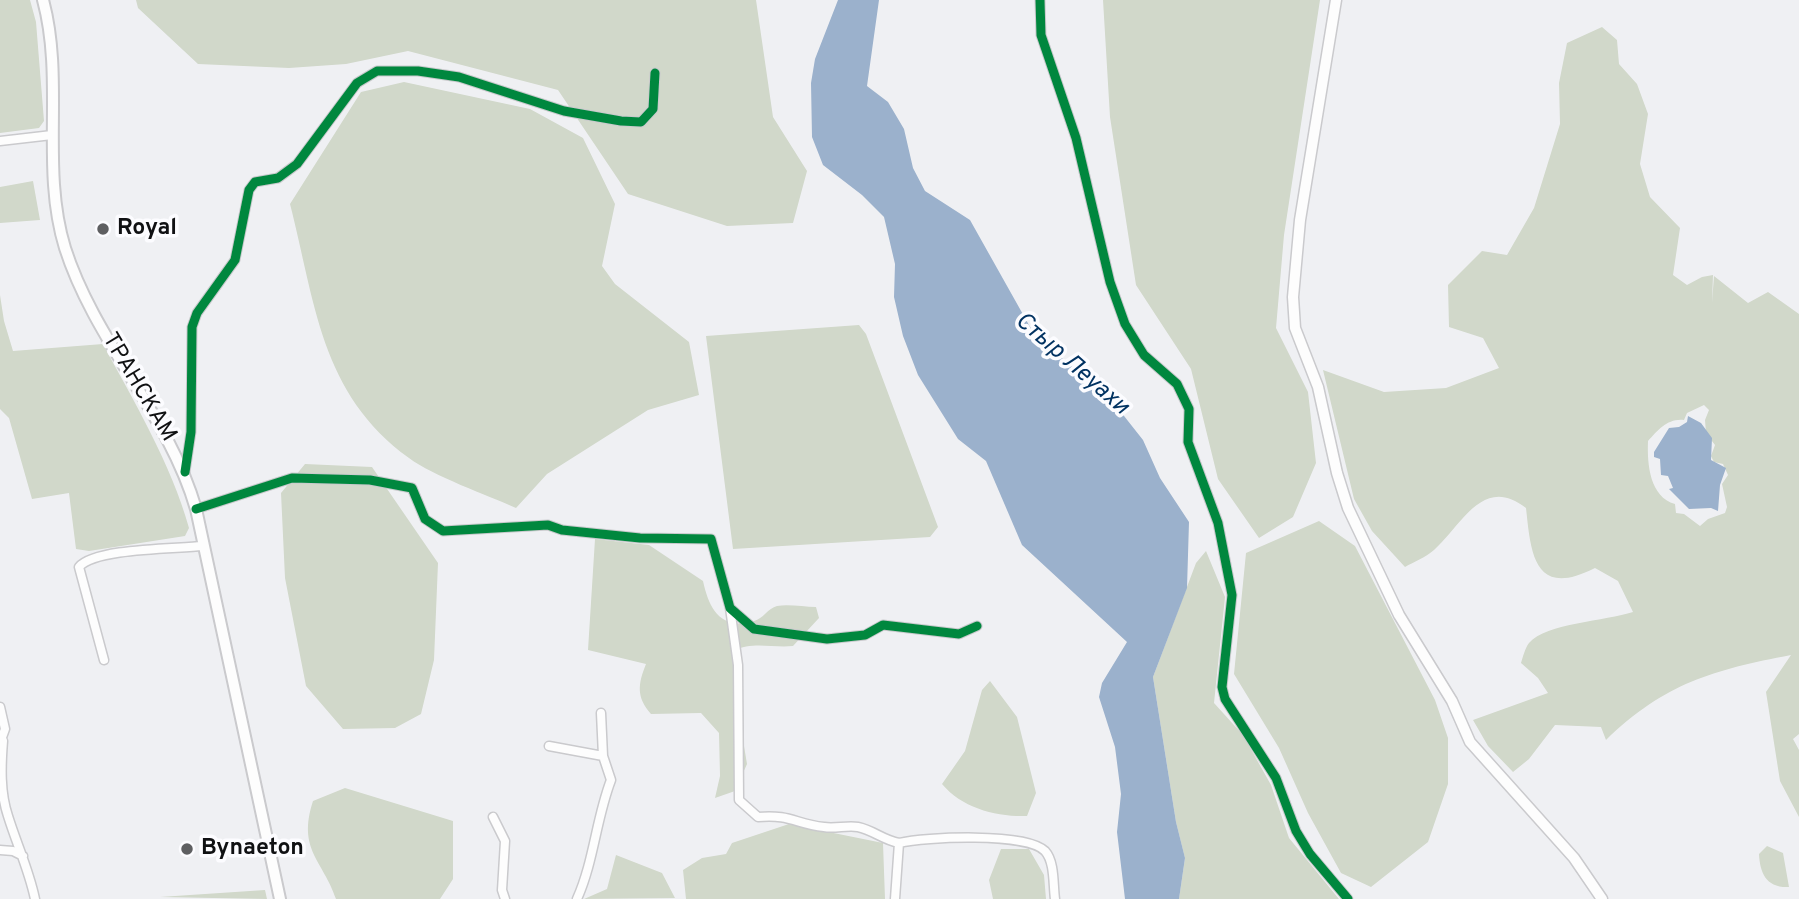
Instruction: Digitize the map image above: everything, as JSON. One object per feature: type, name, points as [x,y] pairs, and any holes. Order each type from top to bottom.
[{"type":"highway","name":"ТРАНСКАМ","points":[[43,0],[50,53],[53,180],[65,248],[108,340],[185,472],[196,509],[280,899]]},
{"type":"main road","points":[[1336,0],[1300,220],[1293,297],[1296,328],[1318,387],[1337,474],[1348,508],[1399,615],[1452,701],[1470,742],[1566,848],[1602,899]]},
{"type":"street","points":[[1040,0],[1041,35],[1076,138],[1110,282],[1125,324],[1143,355],[1177,384],[1189,409],[1188,442],[1218,523],[1232,595],[1222,687],[1225,699],[1276,778],[1296,831],[1310,854],[1348,899]]},
{"type":"street","points":[[185,472],[191,432],[192,327],[197,313],[235,260],[250,190],[255,182],[278,178],[297,164],[357,83],[377,71],[418,71],[459,77],[564,111],[642,122],[653,109],[654,73]]},
{"type":"street","points":[[0,141],[52,135]]},
{"type":"street","points":[[196,509],[292,478],[350,479],[412,488],[425,519],[443,531],[548,525],[562,530],[640,538],[711,539],[730,608],[738,665],[739,800],[758,817],[781,815],[824,827],[855,827],[874,832],[885,841],[899,843],[919,838],[1028,841],[1044,850],[1051,860],[1055,899]]},
{"type":"street","points":[[104,660],[89,599],[81,579],[79,567],[84,561],[107,554],[202,546]]},
{"type":"street","points":[[730,608],[754,629],[827,639],[865,635],[883,625],[959,634],[977,626]]},
{"type":"street","points":[[0,707],[5,729],[1,742],[2,787],[8,816],[35,899]]},
{"type":"street","points":[[576,899],[585,882],[602,803],[611,780],[603,755],[601,713]]},
{"type":"street","points":[[549,746],[603,755]]},
{"type":"street","points":[[493,817],[505,841],[502,890],[505,899]]},
{"type":"street","points":[[895,899],[899,843]]},
{"type":"street","points":[[0,849],[23,856]]},
{"type":"shaded area","points":[[0,0],[30,0],[36,22],[44,121],[39,128],[0,133]]},
{"type":"shaded area","points":[[136,0],[756,0],[773,117],[807,171],[793,223],[727,226],[628,194],[558,90],[408,51],[346,64],[289,68],[198,64],[138,8]]},
{"type":"shaded area","points":[[1103,0],[1320,0],[1284,235],[1276,328],[1308,392],[1316,463],[1293,517],[1259,538],[1218,479],[1191,369],[1136,285],[1110,117]]},
{"type":"shaded area","points":[[1602,27],[1617,40],[1619,64],[1637,84],[1648,114],[1640,164],[1650,197],[1680,228],[1673,275],[1687,285],[1713,275],[1712,303],[1714,276],[1748,303],[1768,292],[1799,314],[1799,734],[1793,739],[1799,750],[1799,817],[1780,781],[1766,692],[1791,655],[1714,673],[1691,682],[1649,705],[1606,740],[1601,727],[1555,725],[1529,759],[1513,772],[1488,746],[1473,720],[1548,693],[1538,678],[1521,663],[1529,643],[1537,636],[1562,627],[1633,612],[1618,581],[1595,568],[1575,576],[1559,578],[1548,575],[1534,555],[1526,508],[1511,499],[1497,497],[1474,507],[1434,550],[1405,567],[1372,531],[1354,499],[1323,370],[1384,392],[1446,388],[1499,368],[1483,338],[1449,327],[1448,285],[1482,251],[1507,255],[1534,208],[1560,124],[1559,83],[1567,43]],"holes":[[[1704,405],[1709,410],[1705,420],[1706,433],[1715,445],[1711,456],[1714,462],[1723,464],[1728,475],[1722,484],[1727,507],[1725,513],[1708,519],[1700,526],[1684,514],[1676,513],[1675,504],[1660,495],[1655,487],[1648,460],[1648,441],[1668,423],[1684,420],[1687,413]]]},
{"type":"shaded area","points":[[404,82],[530,109],[583,138],[615,204],[602,266],[615,284],[689,342],[699,395],[648,410],[547,474],[516,508],[419,465],[379,433],[356,405],[339,375],[315,310],[290,204],[361,92]]},
{"type":"shaded area","points":[[33,181],[40,220],[0,223],[0,187]]},
{"type":"shaded area","points":[[0,295],[13,351],[103,344],[151,433],[172,480],[189,528],[185,536],[89,551],[76,549],[69,493],[32,499],[9,418],[0,409]]},
{"type":"shaded area","points":[[859,325],[866,334],[938,527],[930,537],[733,549],[706,336]]},
{"type":"shaded area","points":[[305,464],[372,467],[438,563],[434,660],[421,714],[395,728],[343,729],[306,686],[285,578],[281,493]]},
{"type":"shaded area","points":[[1319,521],[1355,546],[1435,700],[1448,738],[1448,784],[1428,842],[1371,887],[1341,873],[1308,813],[1279,748],[1234,674],[1246,553]]},
{"type":"shaded area","points":[[595,539],[649,545],[703,581],[713,609],[725,620],[733,623],[757,620],[777,606],[816,607],[819,618],[793,646],[755,646],[733,651],[733,680],[747,764],[735,791],[715,798],[720,776],[719,733],[701,713],[651,714],[643,702],[640,690],[646,664],[588,650]]},
{"type":"shaded area","points":[[1206,551],[1225,597],[1214,703],[1243,735],[1271,785],[1289,838],[1339,899],[1179,899],[1185,858],[1176,822],[1153,677],[1196,563]]},
{"type":"shaded area","points":[[990,681],[1017,717],[1036,793],[1027,816],[1003,815],[980,809],[959,799],[942,784],[965,751],[982,690]]},
{"type":"shaded area","points":[[345,788],[453,821],[453,879],[440,899],[336,899],[310,843],[309,818],[313,801]]},
{"type":"shaded area","points":[[789,824],[883,843],[885,899],[686,899],[683,870],[702,858],[726,854],[732,843]]},
{"type":"shaded area","points":[[1767,846],[1783,853],[1789,887],[1775,885],[1763,873],[1759,854]]},
{"type":"shaded area","points":[[1001,849],[1029,849],[1044,875],[1046,899],[993,899],[989,880]]},
{"type":"shaded area","points":[[616,855],[662,873],[675,898],[584,899],[607,889]]},
{"type":"shaded area","points":[[265,890],[267,899],[160,897]]},
{"type":"water","points":[[838,0],[879,0],[867,86],[888,102],[904,129],[913,168],[925,191],[970,220],[1034,334],[1113,402],[1143,440],[1160,478],[1189,522],[1187,588],[1153,677],[1176,822],[1185,858],[1179,899],[1125,899],[1117,832],[1121,794],[1115,747],[1099,697],[1102,683],[1127,642],[1022,545],[986,461],[958,439],[918,375],[903,336],[894,297],[895,264],[884,217],[862,195],[823,165],[812,137],[811,83],[815,59]]},
{"type":"water","points":[[1688,416],[1701,423],[1712,438],[1711,460],[1726,468],[1720,485],[1718,511],[1711,508],[1689,509],[1669,489],[1673,488],[1668,476],[1661,475],[1660,459],[1654,457],[1654,452],[1669,428],[1679,427],[1687,422]]},
{"type":"cycle path","points":[[1040,0],[1041,35],[1076,138],[1110,282],[1125,324],[1144,355],[1177,384],[1189,409],[1188,442],[1218,523],[1232,595],[1222,687],[1225,699],[1276,778],[1296,831],[1310,854],[1348,899]]},
{"type":"cycle path","points":[[185,472],[191,432],[192,327],[197,313],[235,260],[249,190],[255,182],[278,178],[297,164],[357,83],[377,71],[418,71],[459,77],[564,111],[641,122],[653,109],[655,73]]},
{"type":"cycle path","points":[[196,509],[292,478],[370,480],[412,488],[425,519],[443,531],[548,525],[562,530],[640,538],[711,539],[730,608],[754,629],[827,639],[865,635],[883,625],[959,634],[977,626]]},
{"type":"place","name":"Royal","points":[[103,229]]},
{"type":"place","name":"Bynaeton","points":[[187,849]]},
{"type":"water label","name":"Стыр Леуахи","points":[[1071,365]]}]
